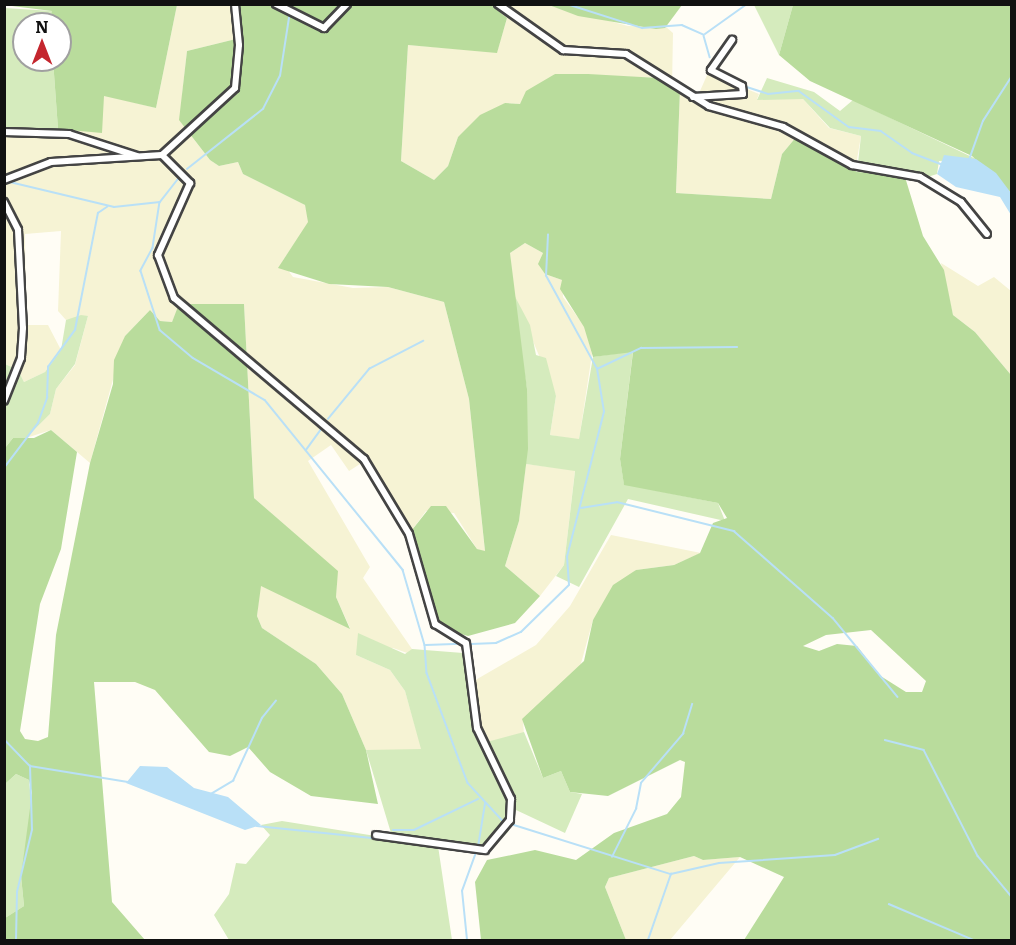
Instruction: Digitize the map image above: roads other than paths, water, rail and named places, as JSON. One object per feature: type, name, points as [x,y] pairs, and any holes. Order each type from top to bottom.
[{"type":"street","points":[[4,180],[51,162],[162,155],[235,88],[239,45],[235,4]]},
{"type":"street","points":[[276,4],[324,28],[347,4]]},
{"type":"street","points":[[498,4],[556,47],[626,54],[692,97],[721,111],[783,127],[852,165],[920,177],[961,202],[987,234]]},
{"type":"street","points":[[692,97],[743,94],[742,86],[711,70],[732,40]]},
{"type":"street","points":[[4,132],[69,134],[138,157]]},
{"type":"street","points":[[162,155],[190,183],[158,255],[174,298],[364,459],[409,534],[435,624],[466,643],[477,728],[511,799],[510,820],[485,850],[376,835]]},
{"type":"street","points":[[4,202],[19,238],[23,340],[4,401]]},
{"type":"water","points":[[944,155],[976,159],[996,173],[1011,193],[1011,215],[1000,197],[956,187],[937,174]]},
{"type":"water","points":[[140,766],[167,767],[194,788],[228,797],[261,825],[245,830],[126,783]]},
{"type":"waterway","points":[[567,4],[642,28],[682,25],[704,35]]},
{"type":"waterway","points":[[705,34],[747,4]]},
{"type":"waterway","points":[[187,169],[263,109],[280,76],[289,18]]},
{"type":"waterway","points":[[704,36],[710,57]]},
{"type":"waterway","points":[[716,69],[736,79]]},
{"type":"waterway","points":[[969,160],[983,121],[1012,76]]},
{"type":"waterway","points":[[744,86],[768,94],[799,91],[849,127],[881,131],[912,153],[941,164]]},
{"type":"waterway","points":[[10,182],[114,207],[160,202],[180,176]]},
{"type":"waterway","points":[[160,202],[153,248],[141,271],[160,330],[193,358],[265,400],[403,570],[425,645],[427,673],[468,783],[504,822]]},
{"type":"waterway","points":[[4,468],[38,423],[47,398],[48,367],[75,330],[98,213],[107,207]]},
{"type":"waterway","points":[[471,644],[496,643],[521,632],[569,585],[567,557],[604,412],[597,369],[546,276],[548,235]]},
{"type":"waterway","points":[[328,419],[369,369],[423,341]]},
{"type":"waterway","points":[[597,369],[641,348],[737,347]]},
{"type":"waterway","points":[[306,450],[322,428]]},
{"type":"waterway","points":[[581,508],[617,502],[734,531],[833,618],[898,697]]},
{"type":"waterway","points":[[426,645],[461,644]]},
{"type":"waterway","points":[[211,794],[233,781],[262,718],[276,701]]},
{"type":"waterway","points":[[612,857],[636,809],[641,783],[683,734],[692,704]]},
{"type":"waterway","points":[[4,739],[30,766],[128,782]]},
{"type":"waterway","points":[[885,740],[924,750],[978,856],[1012,897]]},
{"type":"waterway","points":[[16,940],[17,892],[32,830],[30,766]]},
{"type":"waterway","points":[[393,830],[414,830],[478,799]]},
{"type":"waterway","points":[[478,847],[485,804]]},
{"type":"waterway","points":[[511,824],[671,874],[719,863],[835,855],[878,839]]},
{"type":"waterway","points":[[257,826],[371,838]]},
{"type":"waterway","points":[[467,940],[462,891],[475,855]]},
{"type":"waterway","points":[[648,940],[671,874]]},
{"type":"waterway","points":[[889,904],[974,940]]}]
